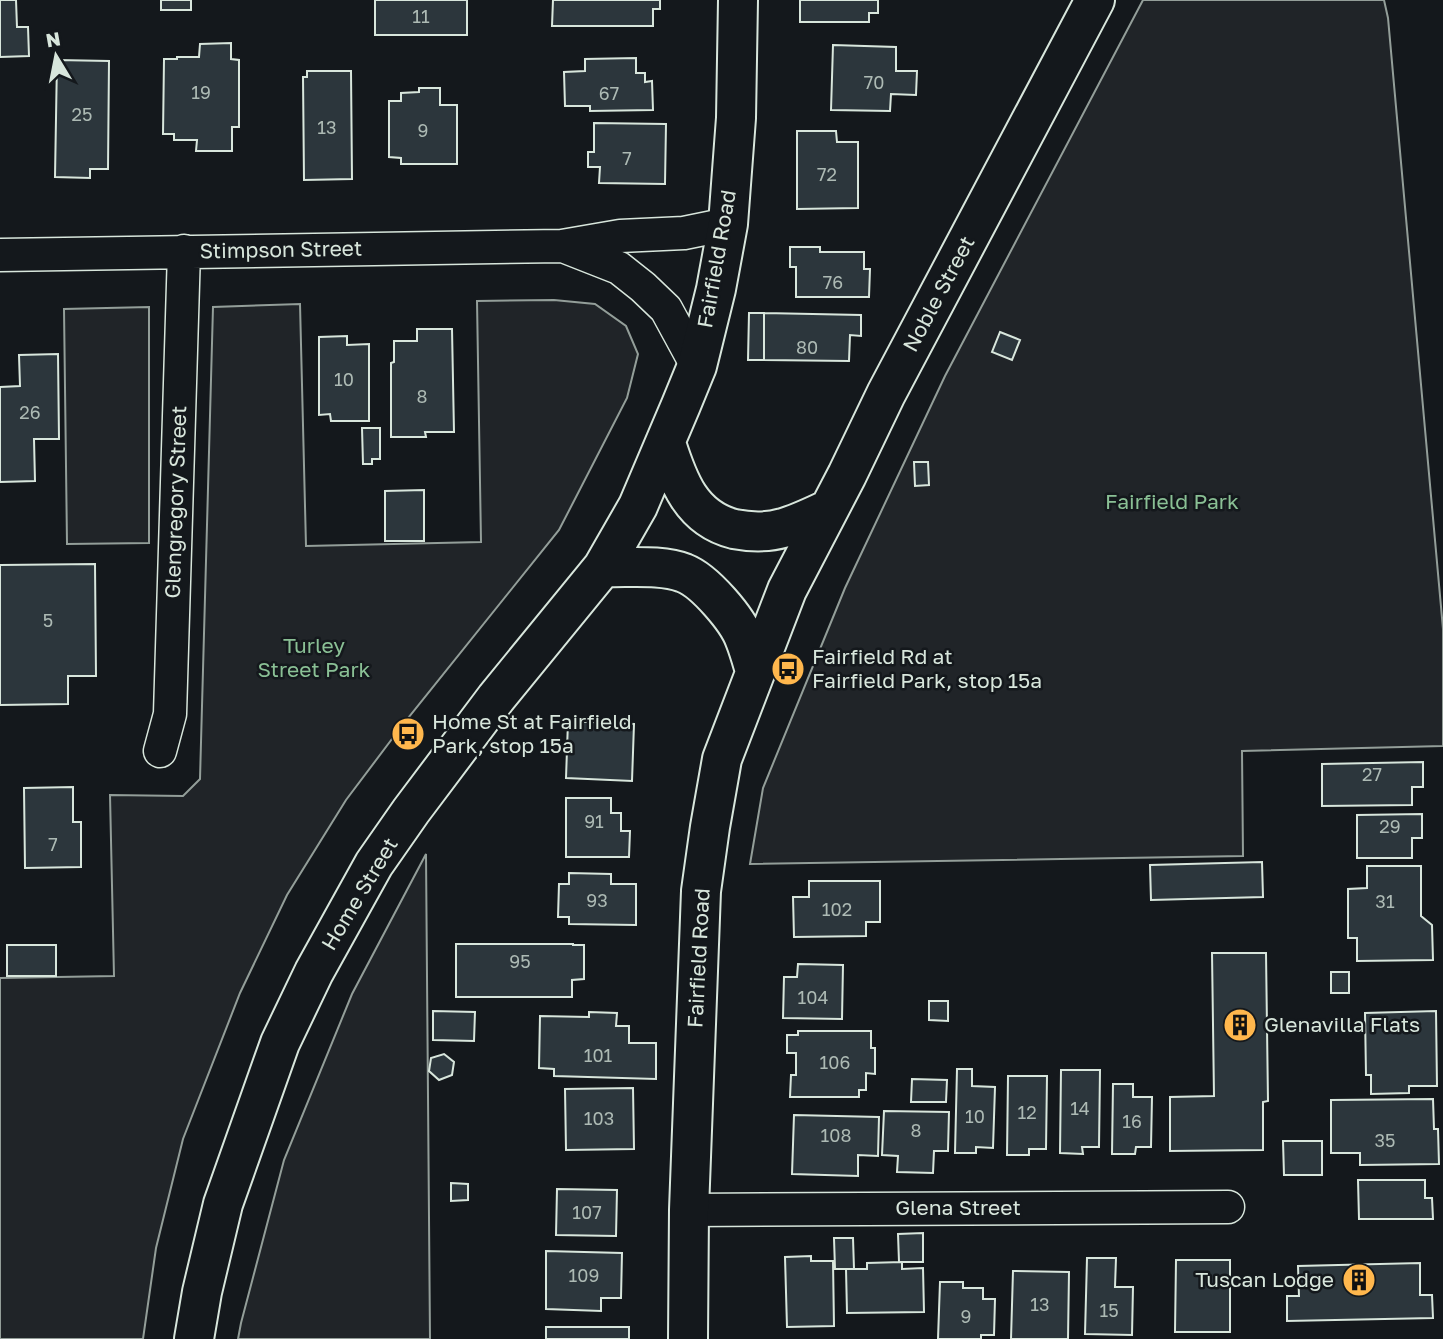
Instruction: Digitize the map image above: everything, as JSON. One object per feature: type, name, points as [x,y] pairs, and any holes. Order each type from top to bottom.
[{"type":"main road","name":"Fairfield Road","points":[[638,506],[697,366],[716,289],[728,224],[736,118],[738,0]]},
{"type":"main road","name":"Noble Street","points":[[788,590],[893,382],[1095,0]]},
{"type":"main road","points":[[666,443],[676,473],[691,502],[705,517],[726,527],[752,533],[781,529],[829,509]]},
{"type":"main road","name":"Home Street","points":[[194,1339],[223,1204],[280,1043],[314,972],[374,864],[496,698],[603,567],[638,506]]},
{"type":"main road","points":[[603,567],[659,568],[685,573],[709,590],[729,614],[745,638],[755,671]]},
{"type":"main road","name":"Fairfield Road","points":[[688,1339],[689,1210],[701,891],[722,759],[788,590]]},
{"type":"street","name":"Stimpson Street","points":[[0,255],[562,246],[620,236],[684,233],[728,224]]},
{"type":"street","name":"Stimpson Street","points":[[562,246],[619,268],[643,286],[666,309],[697,366]]},
{"type":"street","name":"Glengregory Street","points":[[160,751],[170,714],[184,251]]},
{"type":"street","name":"Glena Street","points":[[689,1210],[1228,1207]]},
{"type":"green space","name":"Fairfield Park","points":[[1143,0],[1384,0],[1388,18],[1443,629],[1443,746],[1242,751],[1243,856],[750,864],[763,788],[845,588],[945,376]]},
{"type":"green space","name":"Turley Street Park","points":[[554,300],[595,304],[626,326],[638,354],[627,398],[559,530],[404,723],[346,800],[287,895],[240,993],[183,1139],[156,1248],[143,1339],[0,1339],[0,978],[114,976],[110,795],[183,796],[200,779],[213,307],[300,304],[306,546],[481,542],[477,301]]},
{"type":"green space","points":[[149,307],[149,543],[67,544],[64,309]]},
{"type":"green space","points":[[426,854],[430,1339],[238,1339],[284,1160],[352,994]]},
{"type":"building","points":[[0,0],[16,0],[17,27],[28,27],[29,56],[0,57]]},
{"type":"building","points":[[161,0],[191,0],[191,10],[161,10]]},
{"type":"building","points":[[375,0],[467,0],[467,35],[375,35]]},
{"type":"building","points":[[553,0],[660,0],[660,9],[653,9],[653,26],[552,26]]},
{"type":"building","points":[[800,0],[878,0],[878,13],[869,13],[869,22],[800,22]]},
{"type":"building","points":[[231,43],[231,59],[239,60],[239,127],[232,127],[232,151],[196,151],[197,140],[174,140],[174,134],[163,134],[164,59],[199,57],[200,44]]},
{"type":"building","points":[[833,45],[896,47],[896,71],[917,71],[916,95],[891,94],[890,111],[831,110]]},
{"type":"building","points":[[636,58],[636,73],[645,73],[645,82],[652,81],[653,110],[590,111],[590,106],[565,106],[564,72],[585,71],[585,59]]},
{"type":"building","points":[[57,60],[109,61],[108,169],[90,169],[90,178],[55,177]]},
{"type":"building","points":[[307,71],[351,71],[352,179],[304,180],[303,77],[307,77]]},
{"type":"building","points":[[419,88],[440,88],[440,105],[457,105],[457,164],[401,164],[401,158],[389,157],[389,101],[401,101],[401,93],[419,92]]},
{"type":"building","points":[[594,123],[666,124],[665,184],[599,183],[600,167],[588,167],[588,152],[594,152]]},
{"type":"building","points":[[797,131],[836,131],[837,142],[858,142],[858,208],[797,209]]},
{"type":"building","points":[[790,247],[820,247],[820,252],[864,252],[864,269],[870,269],[869,297],[796,297],[796,267],[790,267]]},
{"type":"building","points":[[749,313],[764,313],[764,360],[748,360]]},
{"type":"building","points":[[764,313],[861,315],[861,336],[850,335],[849,361],[764,360]]},
{"type":"building","points":[[417,329],[452,329],[454,432],[425,432],[426,437],[391,437],[391,363],[394,362],[394,341],[417,341]]},
{"type":"building","points":[[1000,332],[1020,340],[1012,360],[992,352]]},
{"type":"building","points":[[347,336],[347,345],[369,344],[369,421],[331,421],[330,414],[319,415],[319,337]]},
{"type":"building","points":[[58,354],[59,439],[34,439],[35,481],[0,482],[0,387],[20,386],[19,355]]},
{"type":"building","points":[[362,428],[380,428],[380,459],[372,459],[372,464],[363,464]]},
{"type":"building","points":[[914,462],[928,462],[929,485],[915,486]]},
{"type":"building","points":[[424,490],[424,541],[385,541],[385,491]]},
{"type":"building","points":[[95,564],[96,676],[68,676],[68,704],[0,705],[0,565]]},
{"type":"building","points":[[568,721],[634,724],[632,781],[566,778]]},
{"type":"building","points":[[1423,762],[1423,787],[1412,787],[1412,805],[1322,806],[1322,764]]},
{"type":"building","points":[[73,787],[73,822],[81,822],[81,867],[25,868],[24,788]]},
{"type":"building","points":[[566,798],[611,798],[611,813],[621,813],[621,831],[630,831],[629,857],[566,857]]},
{"type":"building","points":[[1422,814],[1422,838],[1412,838],[1412,858],[1357,858],[1357,815]]},
{"type":"building","points":[[1262,862],[1263,897],[1151,900],[1150,865]]},
{"type":"building","points":[[1367,866],[1421,866],[1421,916],[1432,925],[1433,960],[1357,961],[1357,938],[1348,938],[1348,889],[1367,888]]},
{"type":"building","points":[[569,873],[611,874],[611,884],[636,884],[636,925],[569,924],[569,917],[558,917],[559,884],[569,884]]},
{"type":"building","points":[[809,881],[880,881],[880,922],[866,922],[866,936],[794,937],[793,897],[809,897]]},
{"type":"building","points":[[456,944],[584,945],[584,979],[572,980],[572,997],[456,997]]},
{"type":"building","points":[[7,945],[56,945],[56,976],[7,976]]},
{"type":"building","name":"Glenavilla Flats","points":[[1212,953],[1266,953],[1268,1101],[1263,1102],[1263,1150],[1170,1151],[1170,1097],[1214,1096]]},
{"type":"building","points":[[798,964],[843,965],[842,1019],[783,1018],[784,977],[797,977]]},
{"type":"building","points":[[1331,972],[1349,972],[1349,993],[1331,993]]},
{"type":"building","points":[[929,1001],[948,1001],[948,1021],[929,1020]]},
{"type":"building","points":[[433,1011],[475,1012],[474,1041],[433,1040]]},
{"type":"building","points":[[1436,1011],[1437,1086],[1409,1086],[1409,1093],[1371,1094],[1371,1075],[1366,1075],[1365,1013]]},
{"type":"building","points":[[589,1012],[617,1013],[616,1026],[629,1026],[629,1043],[656,1043],[656,1079],[554,1076],[554,1069],[539,1068],[540,1016],[589,1017]]},
{"type":"building","points":[[798,1031],[871,1031],[871,1048],[875,1048],[875,1074],[866,1073],[866,1090],[859,1090],[859,1097],[790,1097],[791,1075],[796,1075],[796,1053],[787,1053],[787,1035],[798,1035]]},
{"type":"building","points":[[444,1054],[454,1062],[452,1075],[439,1080],[429,1071],[431,1058]]},
{"type":"building","points":[[957,1069],[972,1069],[972,1086],[995,1087],[993,1148],[976,1147],[976,1153],[955,1153]]},
{"type":"building","points":[[1061,1070],[1100,1070],[1099,1147],[1082,1147],[1083,1154],[1060,1153]]},
{"type":"building","points":[[1008,1076],[1047,1076],[1046,1149],[1029,1149],[1029,1155],[1007,1155]]},
{"type":"building","points":[[912,1079],[947,1080],[946,1102],[911,1102]]},
{"type":"building","points":[[1113,1084],[1133,1084],[1133,1097],[1152,1097],[1151,1147],[1136,1147],[1135,1154],[1112,1154]]},
{"type":"building","points":[[633,1088],[634,1149],[566,1150],[565,1089]]},
{"type":"building","points":[[1433,1099],[1434,1129],[1438,1129],[1439,1164],[1360,1165],[1360,1153],[1331,1153],[1331,1100]]},
{"type":"building","points":[[884,1111],[949,1112],[948,1151],[934,1151],[933,1173],[897,1172],[898,1156],[882,1155]]},
{"type":"building","points":[[794,1115],[879,1117],[878,1156],[858,1155],[858,1176],[792,1174]]},
{"type":"building","points":[[1283,1141],[1322,1141],[1322,1175],[1284,1175]]},
{"type":"building","points":[[1358,1180],[1425,1180],[1425,1198],[1432,1198],[1433,1219],[1359,1219]]},
{"type":"building","points":[[451,1183],[468,1184],[468,1200],[451,1201]]},
{"type":"building","points":[[557,1189],[617,1190],[616,1236],[556,1235]]},
{"type":"building","points":[[923,1233],[923,1262],[899,1262],[898,1234]]},
{"type":"building","points":[[834,1238],[853,1238],[854,1269],[835,1269]]},
{"type":"building","points":[[546,1251],[622,1253],[621,1298],[601,1298],[601,1311],[546,1309]]},
{"type":"building","points":[[811,1256],[811,1261],[833,1261],[834,1326],[787,1327],[785,1257]]},
{"type":"building","points":[[1087,1258],[1116,1258],[1115,1287],[1133,1287],[1132,1335],[1085,1334]]},
{"type":"building","points":[[1176,1260],[1230,1260],[1230,1332],[1175,1332]]},
{"type":"building","points":[[902,1262],[902,1269],[923,1268],[924,1312],[847,1313],[846,1269],[867,1269],[867,1263]]},
{"type":"building","name":"Tuscan Lodge","points":[[1420,1263],[1420,1295],[1432,1295],[1433,1318],[1287,1321],[1287,1296],[1299,1296],[1298,1266]]},
{"type":"building","points":[[1013,1271],[1069,1272],[1068,1339],[1011,1339]]},
{"type":"building","points":[[940,1282],[963,1282],[963,1288],[983,1288],[983,1299],[995,1299],[994,1335],[981,1335],[981,1339],[938,1339]]},
{"type":"building","points":[[546,1327],[629,1327],[629,1339],[546,1339]]},
{"type":"place","name":"Fairfield Rd at Fairfield Park, stop 15a","points":[[788,669]]},
{"type":"place","name":"Home St at Fairfield Park, stop 15a","points":[[408,734]]},
{"type":"place","name":"Glenavilla Flats","points":[[1240,1025]]},
{"type":"place","name":"Tuscan Lodge","points":[[1359,1280]]}]
